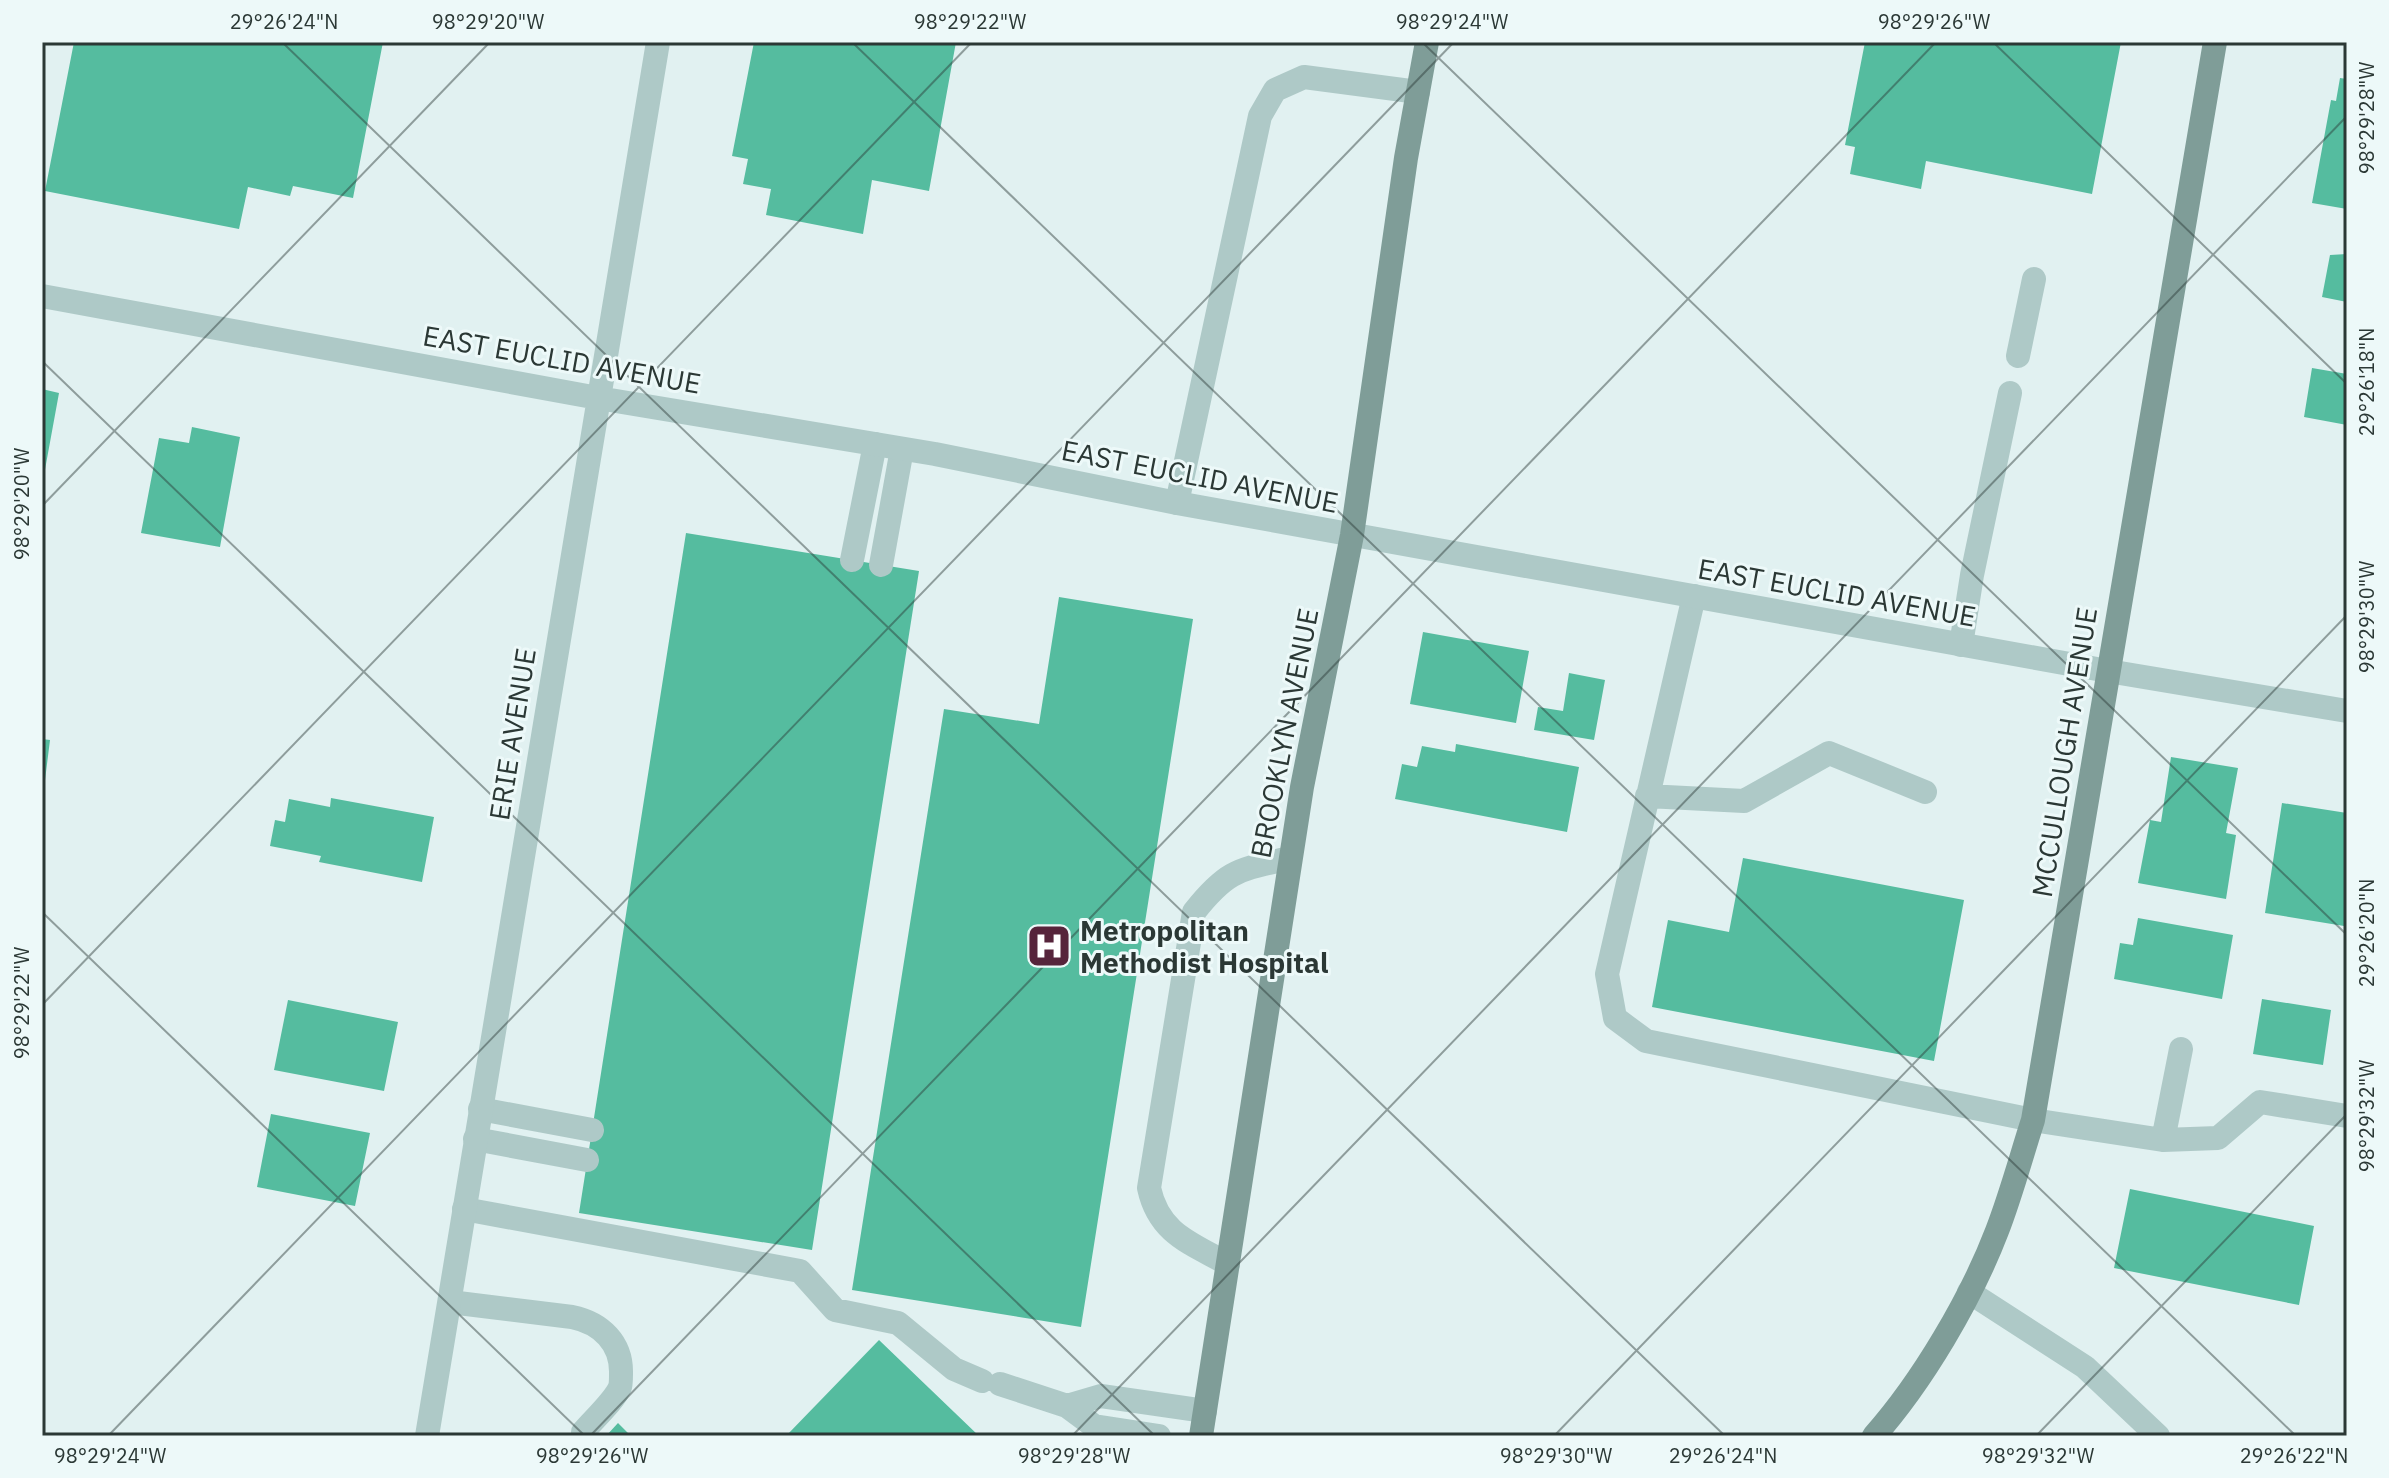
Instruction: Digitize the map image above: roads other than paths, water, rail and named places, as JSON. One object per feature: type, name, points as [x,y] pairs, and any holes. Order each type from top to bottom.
[{"type":"main road","name":"BROOKLYN AVENUE","points":[[1201,1436],[1290,858],[1352,535],[1404,174],[1427,42]]},
{"type":"main road","name":"MCCULLOUGH AVENUE","points":[[1874,1436],[1905,1401],[1969,1292],[1997,1232],[2033,1120],[2215,42]]},
{"type":"street","name":"ERIE AVENUE","points":[[427,1436],[658,42]]},
{"type":"street","points":[[1177,503],[1260,116],[1275,90],[1304,77],[1418,92]]},
{"type":"street","points":[[2018,356],[2034,279]]},
{"type":"street","name":"EAST EUCLID AVENUE","points":[[42,296],[598,398],[875,444],[1177,503],[1961,645],[2347,711]]},
{"type":"street","points":[[1961,645],[1972,575],[2010,393]]},
{"type":"street","points":[[852,560],[875,444]]},
{"type":"street","points":[[881,565],[902,449]]},
{"type":"street","points":[[1694,596],[1607,974],[1615,1018],[1646,1041],[2033,1120],[2163,1140],[2218,1138],[2260,1102],[2347,1116]]},
{"type":"street","points":[[1647,796],[1744,801],[1829,753],[1925,792]]},
{"type":"street","points":[[1228,1264],[1171,1231],[1153,1207],[1149,1188],[1194,912],[1215,885],[1240,869],[1290,858]]},
{"type":"street","points":[[2163,1140],[2181,1049]]},
{"type":"street","points":[[480,1109],[592,1130]]},
{"type":"street","points":[[475,1139],[587,1160]]},
{"type":"street","points":[[464,1209],[800,1271],[835,1310],[898,1323],[954,1369],[1067,1406],[1094,1426],[1159,1436]]},
{"type":"street","points":[[1969,1292],[2085,1367],[2158,1436]]},
{"type":"street","points":[[450,1302],[589,1320],[604,1330],[615,1345],[622,1364],[621,1386],[583,1432]]},
{"type":"street","points":[[1067,1406],[1101,1396],[1205,1411]]},
{"type":"place","name":"Metropolitan Methodist Hospital","points":[[1049,946]]}]
